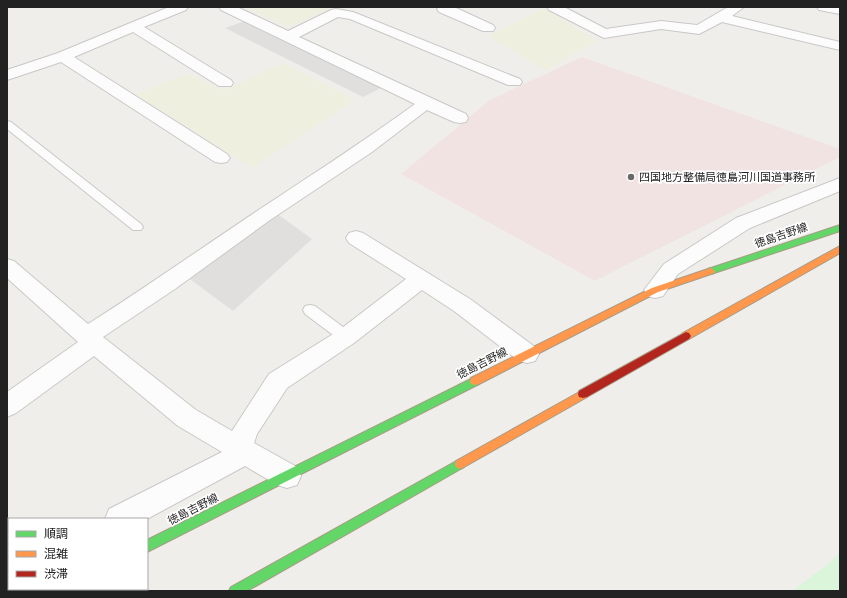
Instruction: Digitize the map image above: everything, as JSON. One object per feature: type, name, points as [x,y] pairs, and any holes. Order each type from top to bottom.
[{"type":"main road","name":"徳島吉野線","points":[[148,546],[655,290],[840,228]]},
{"type":"main road","points":[[235,591],[840,249]]},
{"type":"street","points":[[7,75],[63,56],[181,7]]},
{"type":"street","points":[[226,7],[460,118]]},
{"type":"street","points":[[447,7],[444,8],[482,26],[491,14]]},
{"type":"street","points":[[554,7],[604,34],[660,25],[699,30],[718,13],[738,7]]},
{"type":"street","points":[[824,7],[840,10]]},
{"type":"street","points":[[289,36],[336,13],[353,16],[514,82]]},
{"type":"street","points":[[718,13],[840,46]]},
{"type":"street","points":[[134,27],[225,83]]},
{"type":"street","points":[[63,56],[221,158]]},
{"type":"street","points":[[7,406],[90,339],[263,216],[366,148],[426,103]]},
{"type":"street","points":[[655,290],[671,269],[743,223],[840,184]]},
{"type":"street","points":[[356,238],[462,305],[527,354]]},
{"type":"street","points":[[7,266],[90,339],[187,418],[287,476]]},
{"type":"street","points":[[243,450],[245,430],[278,381],[346,337],[421,279]]},
{"type":"street","points":[[121,518],[243,450]]},
{"type":"lane","points":[[7,124],[137,227]]},
{"type":"lane","points":[[310,310],[346,337]]},
{"type":"shaded area","points":[[245,21],[383,87],[363,97],[225,28]]},
{"type":"shaded area","points":[[582,57],[840,149],[840,157],[595,281],[401,174],[490,100]]},
{"type":"shaded area","points":[[276,213],[312,239],[233,311],[187,277]]},
{"type":"green space","points":[[245,7],[334,7],[288,27]]},
{"type":"green space","points":[[543,8],[597,41],[546,70],[487,36]]},
{"type":"green space","points":[[283,63],[355,100],[252,168],[135,94],[187,74],[224,90]]},
{"type":"green space","points":[[840,554],[840,591],[793,591]]},
{"type":"traffic: fast","points":[[711,271],[840,228]]},
{"type":"traffic: fast","points":[[148,545],[475,381]]},
{"type":"traffic: fast","points":[[235,591],[460,464]]},
{"type":"traffic: slow","points":[[686,336],[840,249]]},
{"type":"traffic: slow","points":[[475,381],[655,290],[711,271]]},
{"type":"traffic: slow","points":[[460,464],[583,394]]},
{"type":"traffic: jam","points":[[583,394],[686,336]]},
{"type":"place","name":"四国地方整備局徳島河川国道事務所","points":[[631,177]]}]
